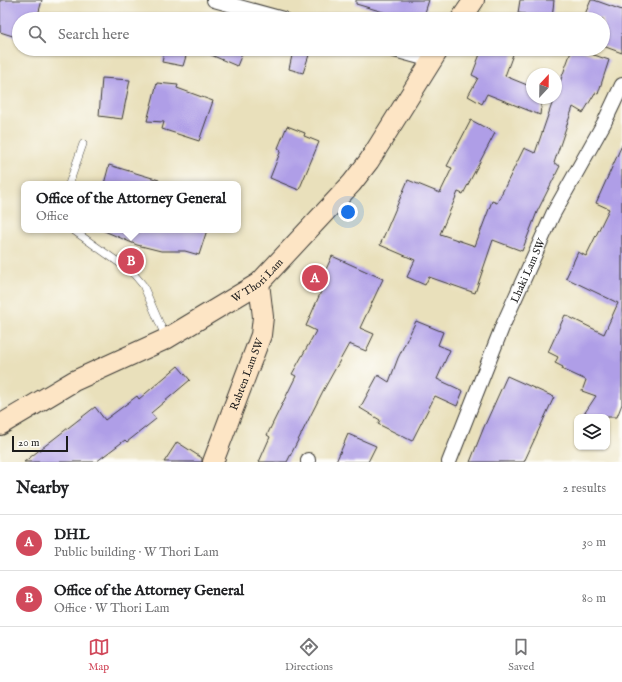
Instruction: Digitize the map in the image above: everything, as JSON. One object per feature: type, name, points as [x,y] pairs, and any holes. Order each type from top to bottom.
[{"type":"main road","points":[[466,12],[474,0]]},
{"type":"main road","name":"W Thori Lam","points":[[0,425],[74,381],[166,339],[259,283],[352,183],[369,161],[434,56]]},
{"type":"main road","name":"Rabten Lam SW","points":[[213,462],[261,335],[263,317],[259,283]]},
{"type":"street","points":[[214,0],[250,5],[267,12]]},
{"type":"street","name":"Lhaki Lam SW","points":[[449,462],[503,325],[553,214],[604,122],[622,85]]},
{"type":"lane","points":[[70,181],[84,144]]},
{"type":"lane","points":[[77,233],[132,272],[143,285],[166,339]]},
{"type":"building","points":[[0,0],[42,0],[39,12],[12,12],[12,36],[0,32]]},
{"type":"building","points":[[356,0],[429,0],[425,12],[383,12],[356,4]]},
{"type":"building","points":[[520,0],[554,0],[553,12],[518,12]]},
{"type":"building","points":[[591,0],[622,10],[622,53],[610,49],[610,12],[586,12]]},
{"type":"building","points":[[163,56],[186,56],[183,66],[162,62]]},
{"type":"building","points":[[213,56],[241,56],[237,66]]},
{"type":"building","points":[[292,56],[309,56],[303,73],[289,69]]},
{"type":"building","points":[[479,56],[512,56],[505,76],[526,85],[526,104],[541,104],[540,115],[487,94],[482,104],[468,96],[478,78],[472,75]]},
{"type":"building","points":[[569,56],[597,56],[609,60],[598,94],[595,93],[583,113],[573,107],[554,163],[560,166],[537,212],[522,251],[493,240],[475,293],[429,277],[425,285],[407,277],[415,260],[380,245],[408,180],[440,193],[452,168],[447,166],[471,120],[495,133],[463,194],[458,192],[440,234],[475,246],[492,201],[497,203],[524,148],[535,153],[552,104],[562,104],[562,77]]},
{"type":"building","points":[[102,78],[130,80],[122,119],[99,116]]},
{"type":"building","points":[[157,83],[178,85],[177,88],[213,101],[199,141],[162,129],[164,122],[147,121]]},
{"type":"building","points":[[287,126],[305,133],[304,136],[319,142],[299,190],[270,178],[281,150],[278,148]]},
{"type":"building","points":[[622,145],[622,404],[617,417],[610,417],[610,414],[584,414],[596,396],[582,391],[586,380],[562,369],[563,367],[555,363],[558,357],[548,352],[565,315],[604,334],[618,303],[566,278],[578,252],[586,256],[609,209],[596,203]]},
{"type":"building","points":[[109,165],[159,180],[159,181],[105,181]]},
{"type":"building","points":[[109,233],[206,233],[199,255],[185,251],[161,251],[137,245]]},
{"type":"building","points":[[332,256],[383,279],[360,328],[374,334],[366,351],[349,344],[287,462],[259,462],[270,437],[267,435],[296,376],[292,374],[316,331],[306,326],[323,287],[319,285]]},
{"type":"building","points":[[416,321],[443,332],[438,345],[450,350],[437,379],[463,391],[457,406],[435,396],[412,441],[378,424],[380,420],[360,408],[378,375],[389,382],[398,358]]},
{"type":"building","points":[[178,366],[190,380],[151,413],[156,419],[127,442],[125,440],[96,462],[24,462],[95,407],[105,420],[137,396],[139,399]]},
{"type":"building","points":[[507,376],[554,397],[524,462],[470,462],[484,427]]},
{"type":"building","points":[[348,434],[376,446],[368,462],[336,462]]},
{"type":"building","points":[[177,442],[202,458],[202,462],[164,462]]},
{"type":"place","name":"Office of the Attorney General","points":[[131,261]]},
{"type":"place","name":"DHL","points":[[315,278]]}]
